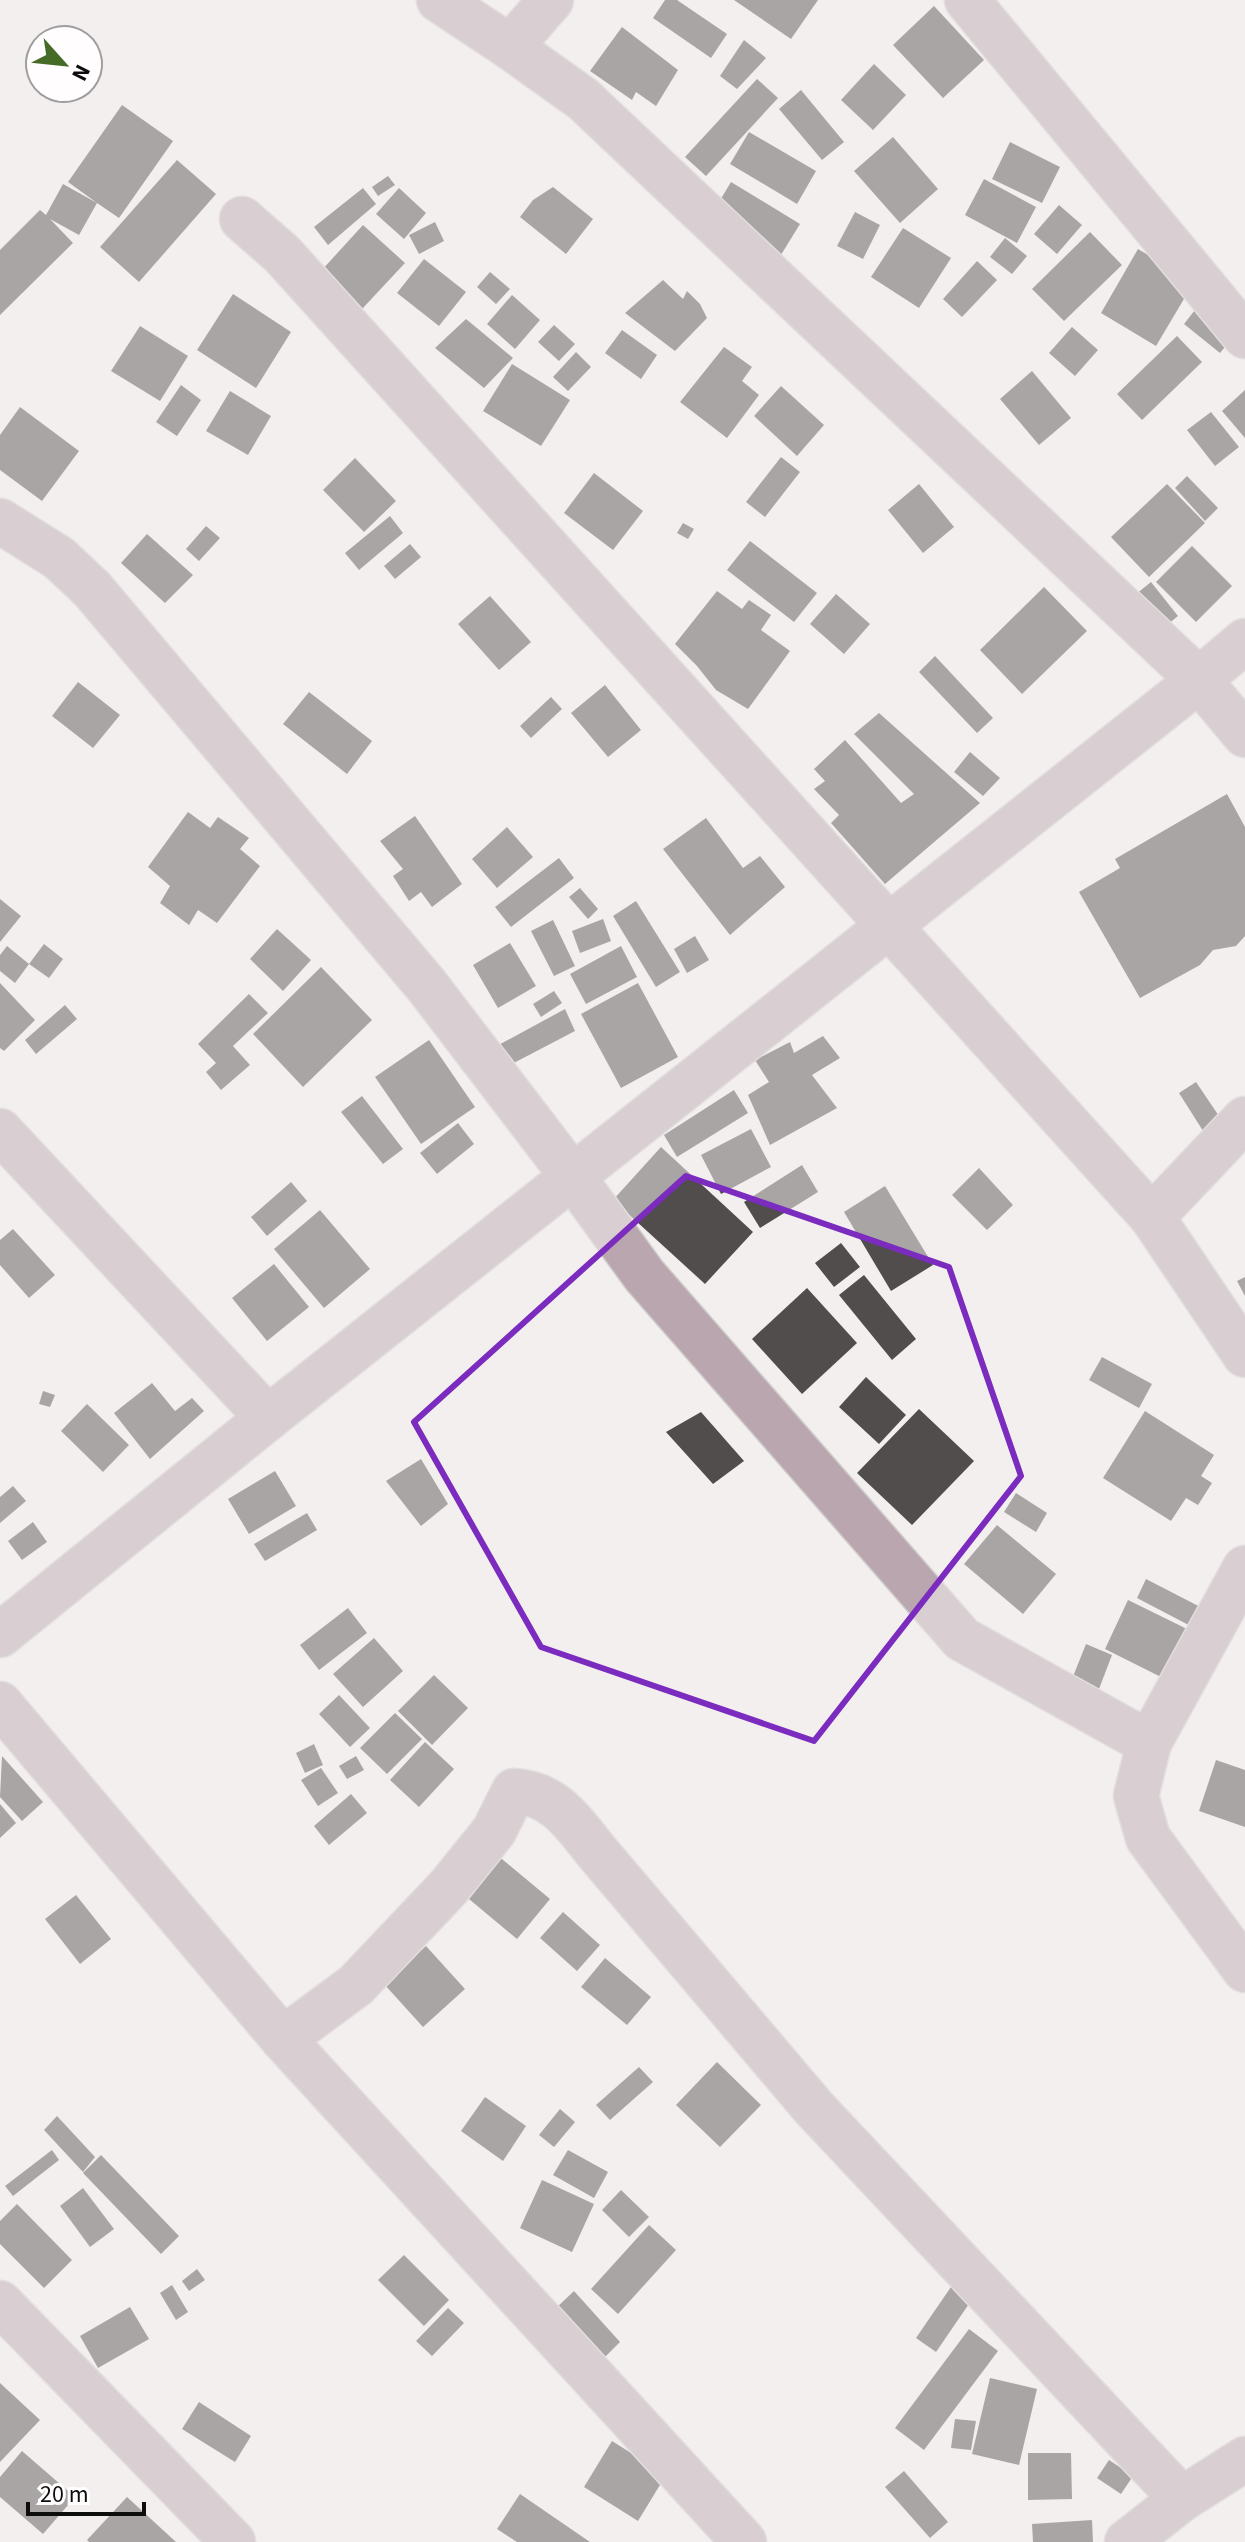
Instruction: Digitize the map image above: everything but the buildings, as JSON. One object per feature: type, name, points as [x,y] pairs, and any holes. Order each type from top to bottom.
[{"type":"street","points":[[439,0],[583,99],[1199,680],[1245,735]]},
{"type":"street","points":[[510,47],[551,0]]},
{"type":"street","points":[[967,0],[1245,336]]},
{"type":"street","points":[[242,219],[282,254],[1152,1217],[1245,1355]]},
{"type":"street","points":[[0,521],[59,558],[92,589],[427,986],[644,1275],[962,1639],[1149,1743]]},
{"type":"street","points":[[0,1635],[1245,641]]},
{"type":"street","points":[[1152,1217],[1245,1119]]},
{"type":"street","points":[[0,1131],[268,1418]]},
{"type":"street","points":[[1245,1568],[1149,1743],[1136,1796],[1148,1838],[1245,1970]]},
{"type":"street","points":[[0,1704],[283,2039],[744,2542]]},
{"type":"street","points":[[283,2039],[356,1985],[448,1888],[494,1831],[514,1791],[530,1792],[546,1799],[565,1812],[814,2108],[1182,2499]]},
{"type":"street","points":[[0,2303],[233,2542]]},
{"type":"street","points":[[1127,2542],[1182,2499],[1245,2459]]},
{"type":"highlighted area","points":[[686,1176],[949,1267],[1021,1476],[814,1741],[541,1647],[414,1422]]}]
